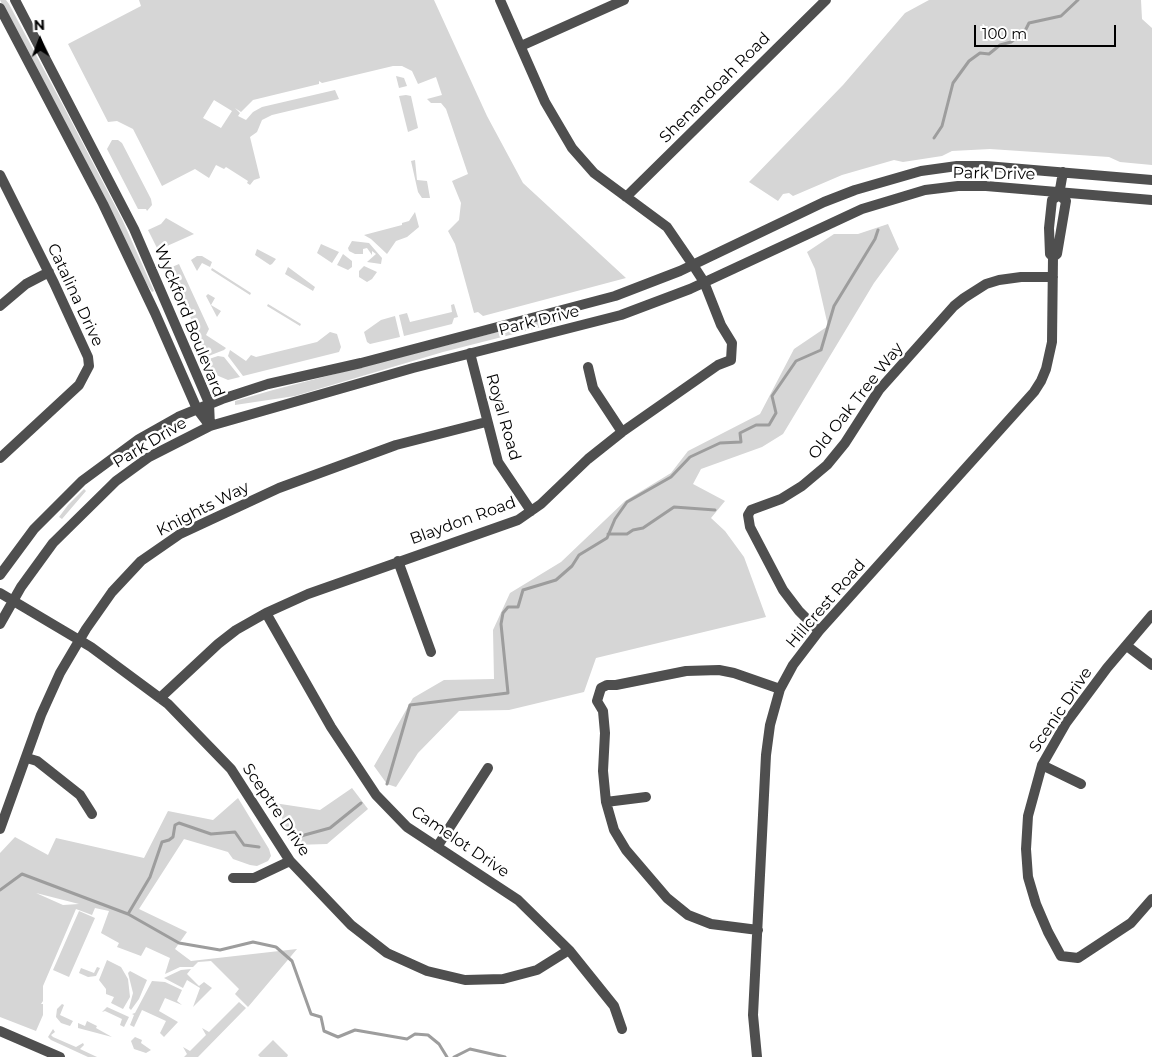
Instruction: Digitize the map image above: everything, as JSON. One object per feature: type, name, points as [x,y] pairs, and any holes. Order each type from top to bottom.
[{"type":"street","name":"Wyckford Boulevard","points":[[15,0],[134,229],[209,404],[210,426]]},
{"type":"street","points":[[500,0],[545,102],[572,148],[594,173],[667,228],[699,274]]},
{"type":"street","points":[[521,46],[624,0]]},
{"type":"street","name":"Shenandoah Road","points":[[626,197],[826,0]]},
{"type":"street","name":"Wyckford Boulevard","points":[[0,8],[107,212],[155,313],[197,409],[210,426]]},
{"type":"street","name":"Park Drive","points":[[0,624],[13,600],[54,543],[116,481],[149,457],[210,426],[470,353],[621,315],[654,304],[699,274],[824,202],[855,190],[921,171],[957,166],[986,166],[1152,180]]},
{"type":"street","points":[[1060,193],[1063,172]]},
{"type":"street","name":"Catalina Drive","points":[[0,175],[49,272],[88,357],[90,366],[79,385],[0,458]]},
{"type":"street","name":"Park Drive","points":[[0,575],[34,528],[82,480],[139,439],[197,409],[268,384],[380,358],[647,286],[699,274],[862,209],[925,190],[958,186],[986,186],[1152,200]]},
{"type":"street","name":"Hillcrest Road","points":[[757,1057],[753,1034],[753,1015],[768,740],[780,689],[793,665],[820,630],[1034,392],[1046,369],[1050,356],[1053,257],[1050,254],[1049,232],[1052,200],[1060,193],[1066,201],[1057,254],[1053,257]]},
{"type":"street","points":[[1049,232],[1061,234]]},
{"type":"street","points":[[0,306],[26,284],[49,272]]},
{"type":"street","name":"Blaydon Road","points":[[160,698],[218,644],[236,630],[266,613],[308,594],[518,520],[531,511],[588,459],[622,432],[718,365],[731,360],[732,343],[721,325],[699,274]]},
{"type":"street","name":"Old Oak Tree Way","points":[[820,630],[799,611],[783,590],[750,527],[748,515],[751,510],[781,499],[802,486],[827,466],[845,443],[880,390],[954,306],[964,298],[986,284],[999,280],[1020,277],[1053,277]]},
{"type":"street","name":"Royal Road","points":[[470,353],[486,422],[498,462],[531,511]]},
{"type":"street","points":[[588,367],[592,388],[622,432]]},
{"type":"street","name":"Knights Way","points":[[0,829],[50,694],[92,621],[126,576],[160,547],[180,534],[279,488],[396,446],[486,422]]},
{"type":"street","points":[[398,561],[431,652]]},
{"type":"street","name":"Sceptre Drive","points":[[1,594],[91,647],[160,698],[231,769],[290,861],[368,940],[387,953],[426,971],[465,980],[503,979],[537,970],[569,950]]},
{"type":"street","name":"Camelot Drive","points":[[266,613],[298,672],[358,772],[376,795],[407,827],[518,900],[569,950],[614,1006],[622,1029]]},
{"type":"street","name":"Scenic Drive","points":[[1152,616],[1107,668],[1066,723],[1042,765],[1028,816],[1026,849],[1028,877],[1042,918],[1061,956],[1078,958],[1131,923],[1152,900]]},
{"type":"street","points":[[1127,646],[1152,664]]},
{"type":"street","points":[[758,930],[711,924],[688,915],[677,907],[642,871],[626,850],[614,830],[606,802],[603,771],[605,733],[603,710],[597,701],[601,688],[667,673],[702,670],[734,673],[780,689]]},
{"type":"street","points":[[27,758],[42,765],[80,795],[92,814]]},
{"type":"street","points":[[1042,765],[1081,784]]},
{"type":"street","points":[[437,847],[488,768]]},
{"type":"street","points":[[606,802],[646,797]]},
{"type":"street","points":[[233,878],[254,878],[290,861]]},
{"type":"street","points":[[0,1031],[60,1057]]},
{"type":"shaded area","points":[[0,0],[6,0],[9,4],[66,111],[122,219],[154,291],[152,292],[144,280],[81,152]]},
{"type":"shaded area","points":[[139,0],[434,0],[487,116],[523,183],[626,278],[483,316],[478,312],[474,313],[455,244],[448,231],[459,220],[461,203],[452,181],[468,174],[446,109],[441,103],[431,103],[427,99],[442,95],[436,77],[418,84],[412,71],[402,66],[393,66],[322,83],[319,81],[319,84],[253,100],[241,112],[235,108],[240,113],[238,116],[246,120],[253,112],[262,107],[335,90],[339,99],[272,115],[262,120],[257,132],[250,137],[260,178],[254,180],[250,185],[247,183],[248,181],[226,167],[224,169],[216,165],[209,178],[195,169],[162,186],[133,129],[117,121],[108,122],[68,44],[141,6]],"holes":[[[214,100],[232,111],[221,128],[203,118]]]},
{"type":"shaded area","points":[[929,0],[1141,0],[1142,19],[1152,28],[1152,165],[1120,162],[1109,157],[990,149],[952,151],[942,156],[903,162],[894,160],[842,175],[793,196],[789,193],[783,194],[778,201],[749,182],[843,85],[905,13]]},
{"type":"shaded area","points":[[396,76],[404,78],[407,86],[399,88]]},
{"type":"shaded area","points":[[399,96],[411,96],[418,128],[408,132]]},
{"type":"shaded area","points":[[112,140],[118,140],[122,143],[151,199],[152,205],[147,211],[146,209],[138,209],[107,149]]},
{"type":"shaded area","points":[[415,160],[417,180],[427,181],[430,198],[422,198],[418,192],[411,161]]},
{"type":"shaded area","points":[[415,212],[419,227],[407,237],[396,241],[387,254],[364,235],[402,225],[402,223],[409,221]]},
{"type":"shaded area","points":[[166,218],[194,234],[158,250],[148,230],[161,224]]},
{"type":"shaded area","points":[[888,224],[899,249],[874,283],[783,434],[762,447],[701,469],[693,484],[725,501],[711,518],[725,531],[744,557],[766,617],[596,658],[584,692],[509,710],[459,711],[418,753],[396,787],[387,784],[374,766],[413,698],[444,680],[494,679],[493,630],[510,593],[561,562],[625,501],[671,473],[688,451],[760,414],[794,349],[828,326],[815,269],[807,252],[834,234],[858,234]]},
{"type":"shaded area","points":[[352,241],[369,243],[382,258],[381,264],[367,262],[376,254],[372,251],[372,255],[367,248],[363,249],[363,254],[355,254],[349,251],[348,248]]},
{"type":"shaded area","points":[[321,244],[339,252],[332,263],[317,253]]},
{"type":"shaded area","points":[[257,249],[276,259],[270,265],[255,255]]},
{"type":"shaded area","points":[[343,254],[352,261],[352,267],[348,270],[337,265]]},
{"type":"shaded area","points":[[197,256],[202,256],[212,262],[210,267],[202,263],[197,271],[191,260]]},
{"type":"shaded area","points":[[179,264],[209,329],[206,335],[226,348],[224,350],[206,357],[182,296],[167,272],[173,270],[172,267]]},
{"type":"shaded area","points":[[364,266],[377,272],[367,282],[359,277],[359,271]]},
{"type":"shaded area","points":[[288,267],[315,287],[313,291],[285,274]]},
{"type":"shaded area","points":[[212,268],[251,293],[250,295],[211,270]]},
{"type":"shaded area","points":[[208,294],[215,298],[211,305],[221,311],[217,317],[206,296]]},
{"type":"shaded area","points":[[268,304],[301,324],[300,326],[267,306]]},
{"type":"shaded area","points":[[454,304],[458,317],[454,318],[452,324],[404,336],[399,315],[407,313],[410,322],[452,312],[451,305]]},
{"type":"shaded area","points":[[571,313],[572,317],[557,323],[443,352],[295,396],[235,405],[235,401],[273,390]]},
{"type":"shaded area","points":[[395,316],[400,337],[370,344],[367,342],[364,332],[381,320]]},
{"type":"shaded area","points":[[330,332],[337,334],[341,347],[339,352],[243,376],[228,356],[230,350],[246,361],[251,355],[256,357],[317,342]]},
{"type":"shaded area","points":[[218,356],[224,357],[240,377],[228,380],[209,372],[206,360]]},
{"type":"shaded area","points":[[84,489],[86,491],[62,519],[59,517],[68,505]]},
{"type":"shaded area","points":[[352,788],[368,809],[327,844],[294,845],[284,829],[282,817],[274,803],[320,810]]},
{"type":"shaded area","points":[[238,798],[269,849],[271,856],[268,861],[257,866],[250,865],[233,859],[228,852],[184,839],[139,909],[187,932],[175,949],[191,961],[297,949],[248,1007],[235,994],[239,989],[211,961],[198,962],[193,967],[180,967],[165,974],[170,958],[146,947],[141,956],[117,947],[119,943],[101,933],[109,911],[95,908],[92,915],[76,909],[43,986],[43,1001],[41,1004],[43,1004],[43,1015],[36,1031],[0,1017],[0,853],[15,837],[48,855],[56,838],[144,858],[168,811],[213,820]],"holes":[[[36,893],[79,904],[63,905]]]},
{"type":"shaded area","points":[[79,911],[95,918],[69,977],[53,970]]},
{"type":"shaded area","points":[[107,960],[121,967],[128,979],[130,997],[123,1009],[111,1003],[114,997],[106,994],[106,989],[99,980]]},
{"type":"shaded area","points":[[97,967],[100,968],[96,976],[88,977],[79,973],[81,968],[94,973]]},
{"type":"shaded area","points":[[191,969],[187,974],[199,986],[204,982],[212,988],[193,1007],[200,988],[187,980],[183,988],[164,978],[181,970]]},
{"type":"shaded area","points":[[130,971],[147,980],[139,999],[131,1010],[129,1008],[133,993],[128,973]]},
{"type":"shaded area","points":[[152,981],[165,982],[182,990],[177,1001],[182,1005],[165,998],[159,1011],[178,1022],[164,1037],[160,1033],[166,1021],[142,1010],[134,1027],[130,1025],[134,1015],[132,1014],[135,1013]]},
{"type":"shaded area","points":[[239,1002],[246,1008],[198,1057],[184,1057],[187,1054],[183,1047],[190,1051],[206,1035],[202,1028],[209,1032]]},
{"type":"shaded area","points":[[62,1004],[64,1005],[60,1015],[73,1021],[70,1026],[61,1023],[56,1017],[57,1009]]},
{"type":"shaded area","points":[[107,1007],[129,1017],[124,1027],[120,1025],[122,1019],[105,1011],[102,1012]]},
{"type":"shaded area","points":[[87,1021],[112,1037],[78,1028],[78,1023],[85,1026]]},
{"type":"shaded area","points":[[53,1029],[55,1032],[51,1035],[53,1037],[76,1047],[83,1043],[84,1045],[80,1049],[97,1057],[88,1057],[51,1040],[48,1037]]},
{"type":"shaded area","points":[[135,1037],[142,1040],[141,1043],[151,1050],[146,1053],[134,1049],[131,1041]]},
{"type":"shaded area","points":[[273,1040],[288,1055],[287,1057],[260,1057],[258,1055]]},
{"type":"waterway","points":[[934,138],[942,126],[953,83],[969,61],[980,53],[989,54],[1000,45],[1011,42],[1025,31],[1029,23],[1061,16],[1078,0]]},
{"type":"waterway","points":[[387,784],[410,705],[508,693],[501,624],[503,613],[508,607],[518,607],[523,590],[556,580],[572,566],[579,555],[607,538],[615,519],[627,502],[671,477],[690,457],[720,443],[741,442],[740,433],[756,425],[769,425],[776,413],[772,396],[796,361],[821,350],[834,306],[875,239],[878,230]]},
{"type":"waterway","points":[[608,534],[627,534],[633,530],[643,528],[674,507],[715,510]]},
{"type":"waterway","points":[[290,839],[330,828],[361,803]]},
{"type":"waterway","points":[[128,914],[150,877],[162,842],[173,837],[175,825],[179,823],[211,834],[235,832],[244,845],[259,847]]},
{"type":"waterway","points":[[0,890],[22,874],[128,914],[179,943],[220,950],[253,942],[276,947],[292,961],[311,1014],[321,1017],[324,1031],[338,1037],[355,1030],[407,1039],[415,1034],[428,1035],[439,1044],[447,1057]]},
{"type":"waterway","points":[[454,1057],[470,1049],[505,1057]]}]
